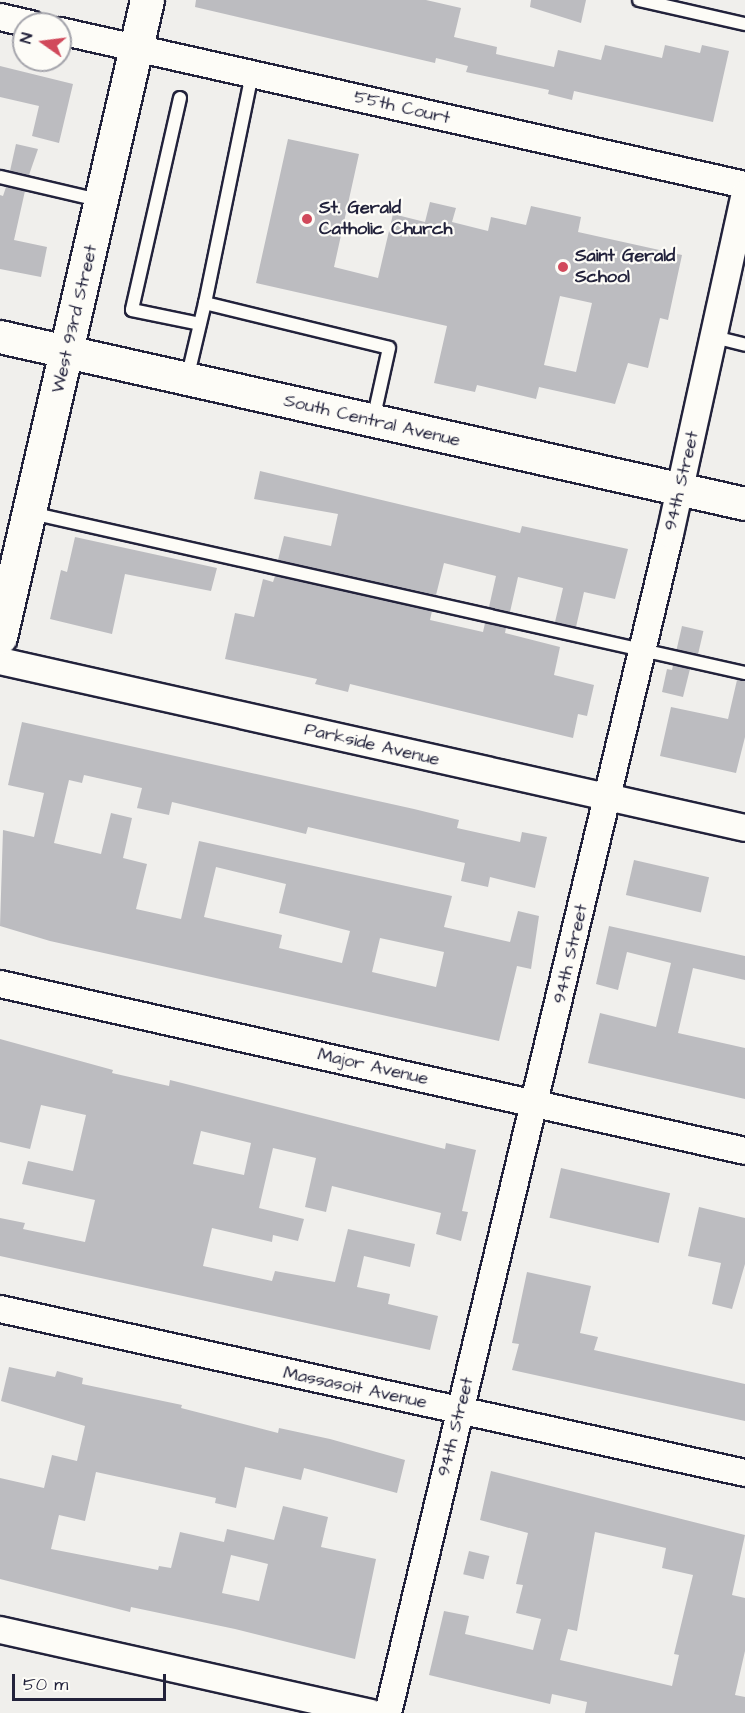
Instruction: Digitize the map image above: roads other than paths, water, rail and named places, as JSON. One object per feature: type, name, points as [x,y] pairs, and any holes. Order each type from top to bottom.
[{"type":"main road","name":"West 93rd Street","points":[[0,637],[68,352],[136,48],[142,3]]},
{"type":"street","name":"55th Court","points":[[72,34],[745,185]]},
{"type":"street","name":"94th Street","points":[[388,1713],[536,1103],[680,490],[745,194]]},
{"type":"street","name":"South Central Avenue","points":[[0,337],[745,504]]},
{"type":"street","name":"Parkside Avenue","points":[[0,661],[745,828]]},
{"type":"street","name":"Major Avenue","points":[[0,984],[745,1151]]},
{"type":"street","name":"Massasoit Avenue","points":[[0,1309],[745,1473]]},
{"type":"street","points":[[0,1630],[355,1711]]},
{"type":"lane","points":[[639,0],[745,24]]},
{"type":"lane","points":[[188,379],[252,74]]},
{"type":"lane","points":[[180,98],[132,310],[200,324]]},
{"type":"lane","points":[[0,177],[102,200]]},
{"type":"lane","points":[[205,303],[389,348],[372,421]]},
{"type":"lane","points":[[714,338],[745,345]]},
{"type":"lane","points":[[30,513],[745,674]]},
{"type":"place","name":"St. Gerald Catholic Church","points":[[307,219]]},
{"type":"place","name":"Saint Gerald School","points":[[563,267]]}]
